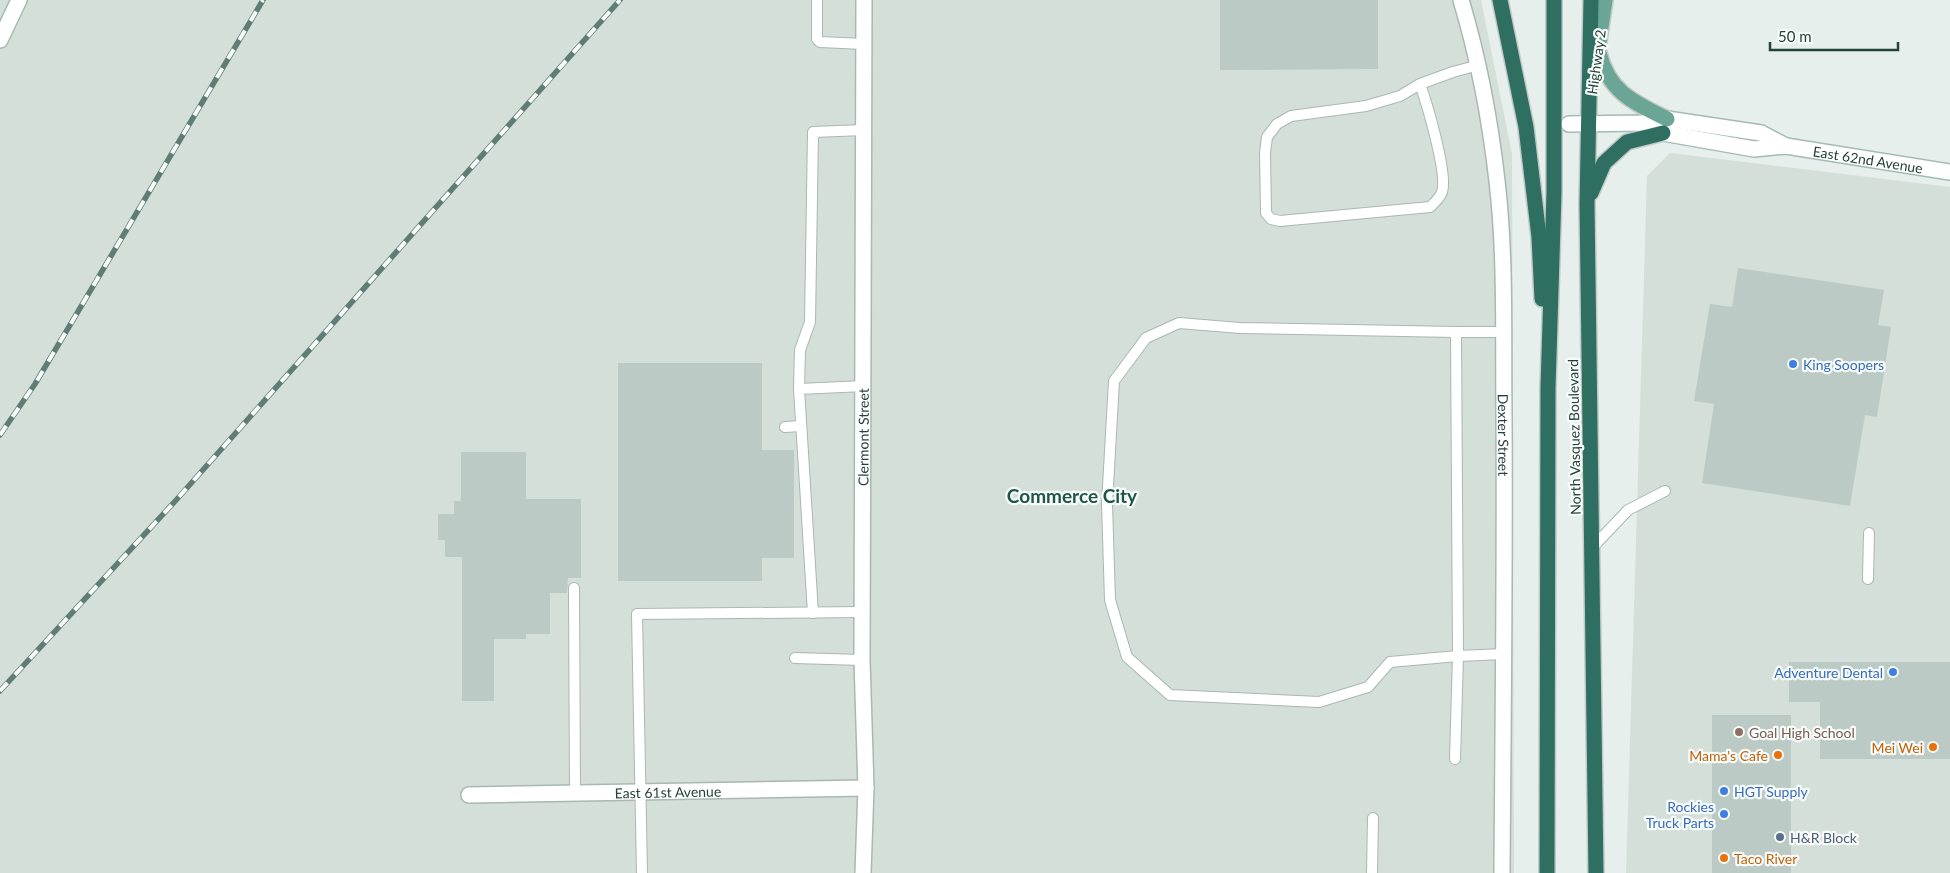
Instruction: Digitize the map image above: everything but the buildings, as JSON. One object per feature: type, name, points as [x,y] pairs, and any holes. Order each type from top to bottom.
[{"type":"highway","points":[[1500,0],[1525,118],[1532,168],[1539,236],[1548,388]]},
{"type":"highway","name":"North Vasquez Boulevard","points":[[1547,873],[1548,388],[1554,192],[1554,0]]},
{"type":"highway","name":"North Vasquez Boulevard","points":[[1591,0],[1587,204],[1596,873]]},
{"type":"highway","points":[[1587,204],[1604,164],[1627,142],[1665,126]]},
{"type":"main road","name":"Highway 2","points":[[1588,124],[1605,0]]},
{"type":"main road","points":[[1598,47],[1604,70],[1614,86],[1665,126]]},
{"type":"street","points":[[0,40],[19,0]]},
{"type":"street","name":"Clermont Street","points":[[863,873],[866,788],[862,660],[864,0]]},
{"type":"street","name":"Dexter Street","points":[[1461,0],[1485,94],[1498,183],[1502,263],[1505,521],[1502,873]]},
{"type":"street","name":"East 62nd Avenue","points":[[1569,124],[1644,123],[1665,126],[1754,149],[1786,146],[1950,172]]},
{"type":"street","name":"East 61st Avenue","points":[[469,795],[866,788]]},
{"type":"lane","points":[[817,0],[816,39],[820,42],[864,44]]},
{"type":"lane","points":[[1420,84],[1434,131],[1443,181],[1442,192],[1436,202],[1430,207],[1280,221],[1271,219],[1266,213],[1265,153],[1267,138],[1278,124],[1291,116],[1366,106],[1400,96],[1420,84],[1453,72],[1479,65]]},
{"type":"lane","points":[[813,613],[799,389],[800,350],[810,322],[813,132],[864,130]]},
{"type":"lane","points":[[1503,332],[1240,328],[1179,324],[1146,338],[1114,381],[1107,504],[1110,600],[1127,657],[1170,694],[1319,702],[1368,688],[1390,662],[1504,654]]},
{"type":"lane","points":[[1455,759],[1458,656],[1456,332]]},
{"type":"lane","points":[[799,389],[864,386]]},
{"type":"lane","points":[[785,427],[801,426]]},
{"type":"lane","points":[[1592,549],[1628,510],[1665,491]]},
{"type":"lane","points":[[1868,579],[1869,533]]},
{"type":"lane","points":[[574,588],[574,793]]},
{"type":"lane","points":[[642,873],[637,614],[862,612]]},
{"type":"lane","points":[[794,658],[862,660]]},
{"type":"lane","points":[[1372,873],[1373,818]]},
{"type":"shaded area","points":[[0,0],[1481,0],[1512,154],[1514,873],[0,873]]},
{"type":"shaded area","points":[[1670,153],[1950,187],[1950,873],[1626,873],[1647,176]]},
{"type":"railway","points":[[0,435],[35,384],[263,0]]},
{"type":"railway","points":[[0,691],[178,498],[620,0]]},
{"type":"place","name":"King Soopers","points":[[1793,364]]},
{"type":"place","name":"Adventure Dental","points":[[1893,672]]},
{"type":"place","name":"Goal High School","points":[[1739,732]]},
{"type":"place","name":"Mei Wei","points":[[1933,747]]},
{"type":"place","name":"Mama's Cafe","points":[[1778,755]]},
{"type":"place","name":"HGT Supply","points":[[1724,791]]},
{"type":"place","name":"Rockies Truck Parts","points":[[1724,814]]},
{"type":"place","name":"H&R Block","points":[[1780,837]]},
{"type":"place","name":"Taco River","points":[[1724,858]]},
{"type":"district","name":"Commerce City","points":[[1072,495]]}]
